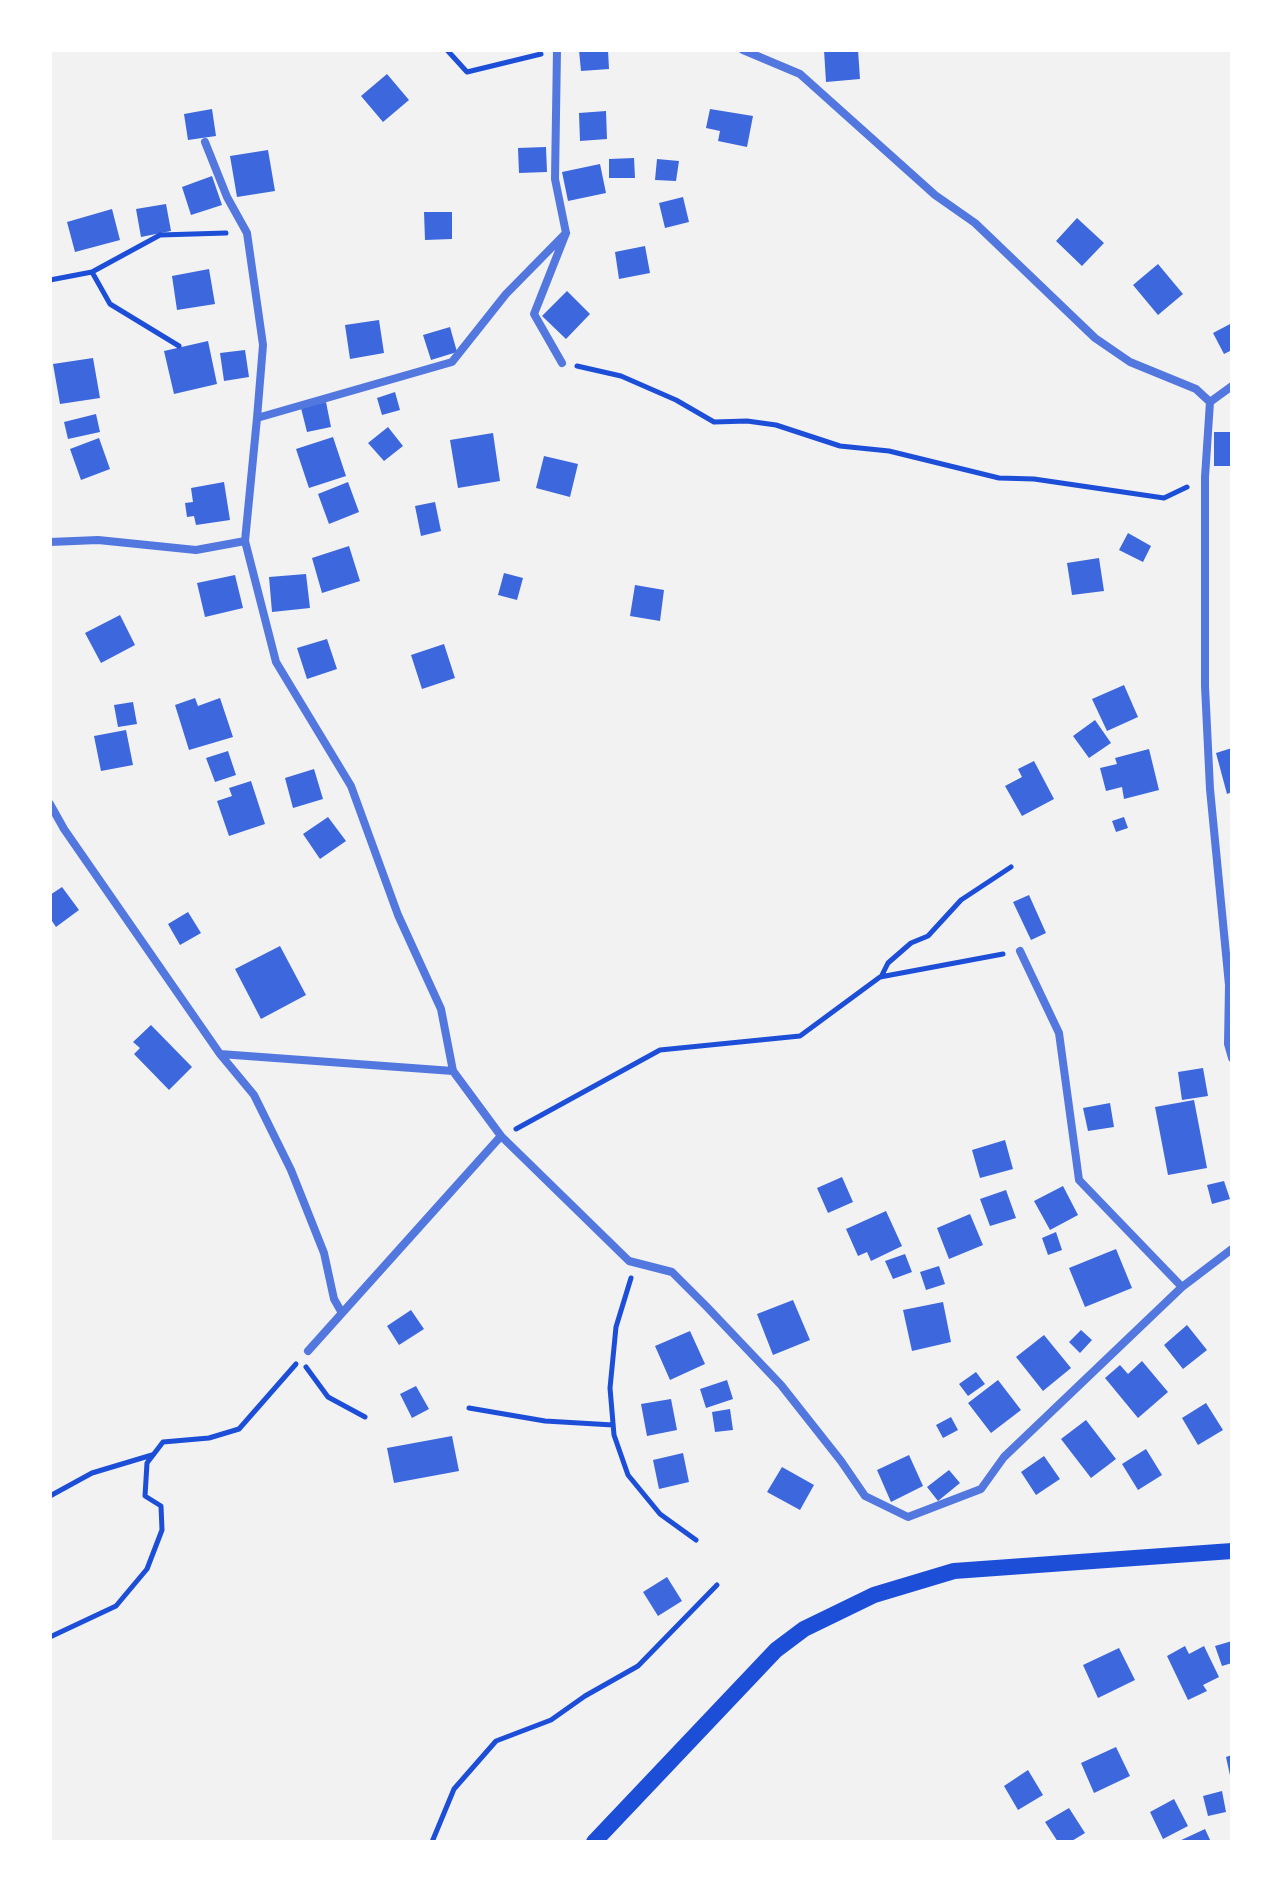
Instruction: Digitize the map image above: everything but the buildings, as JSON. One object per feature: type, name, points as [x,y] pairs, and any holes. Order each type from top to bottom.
[{"type":"main road","points":[[594,1842],[776,1650],[804,1629],[874,1595],[954,1571],[1232,1551]]},
{"type":"street","points":[[557,50],[555,179],[566,233],[534,314],[562,363]]},
{"type":"street","points":[[743,50],[800,74],[935,195],[975,223],[1095,338],[1130,362],[1196,389],[1210,402]]},
{"type":"street","points":[[205,142],[227,197],[247,233],[263,345],[245,541],[276,662],[351,786],[398,915],[441,1009],[453,1071],[501,1136],[629,1261],[672,1272],[781,1385],[865,1496],[908,1517],[981,1489],[1004,1457],[1182,1287],[1232,1249]]},
{"type":"street","points":[[257,418],[452,362],[506,294],[566,233]]},
{"type":"street","points":[[1210,402],[1232,386]]},
{"type":"street","points":[[1210,402],[1205,477],[1205,724],[1215,851],[1224,918],[1229,985],[1228,1044],[1232,1058]]},
{"type":"street","points":[[50,542],[98,540],[196,550],[245,541]]},
{"type":"street","points":[[50,804],[64,829],[220,1054],[254,1095],[291,1170],[324,1253],[334,1299],[342,1313]]},
{"type":"street","points":[[1020,951],[1059,1033],[1079,1180],[1182,1287]]},
{"type":"street","points":[[220,1054],[453,1071]]},
{"type":"street","points":[[308,1351],[501,1136]]},
{"type":"path","points":[[447,50],[467,72],[557,50]]},
{"type":"path","points":[[50,280],[92,272],[160,235],[247,233]]},
{"type":"path","points":[[92,272],[110,304],[179,346]]},
{"type":"path","points":[[562,363],[621,376],[676,400],[714,422],[747,421],[776,425],[840,446],[889,451],[999,478],[1034,479],[1164,498],[1205,477]]},
{"type":"path","points":[[501,1136],[660,1050],[800,1036],[880,977],[888,963],[911,943],[928,936],[961,900],[1011,867]]},
{"type":"path","points":[[880,977],[1020,951]]},
{"type":"path","points":[[629,1261],[631,1277],[616,1327],[610,1388],[614,1435],[628,1475],[660,1514],[696,1540]]},
{"type":"path","points":[[308,1351],[305,1370],[328,1397],[365,1417]]},
{"type":"path","points":[[50,1637],[116,1606],[147,1569],[162,1530],[161,1506],[145,1496],[147,1463],[163,1442],[209,1438],[239,1429],[308,1351]]},
{"type":"path","points":[[469,1408],[545,1421],[613,1425]]},
{"type":"path","points":[[50,1496],[92,1473],[153,1455]]},
{"type":"path","points":[[432,1842],[454,1789],[496,1741],[551,1720],[585,1696],[638,1666],[717,1585]]}]
